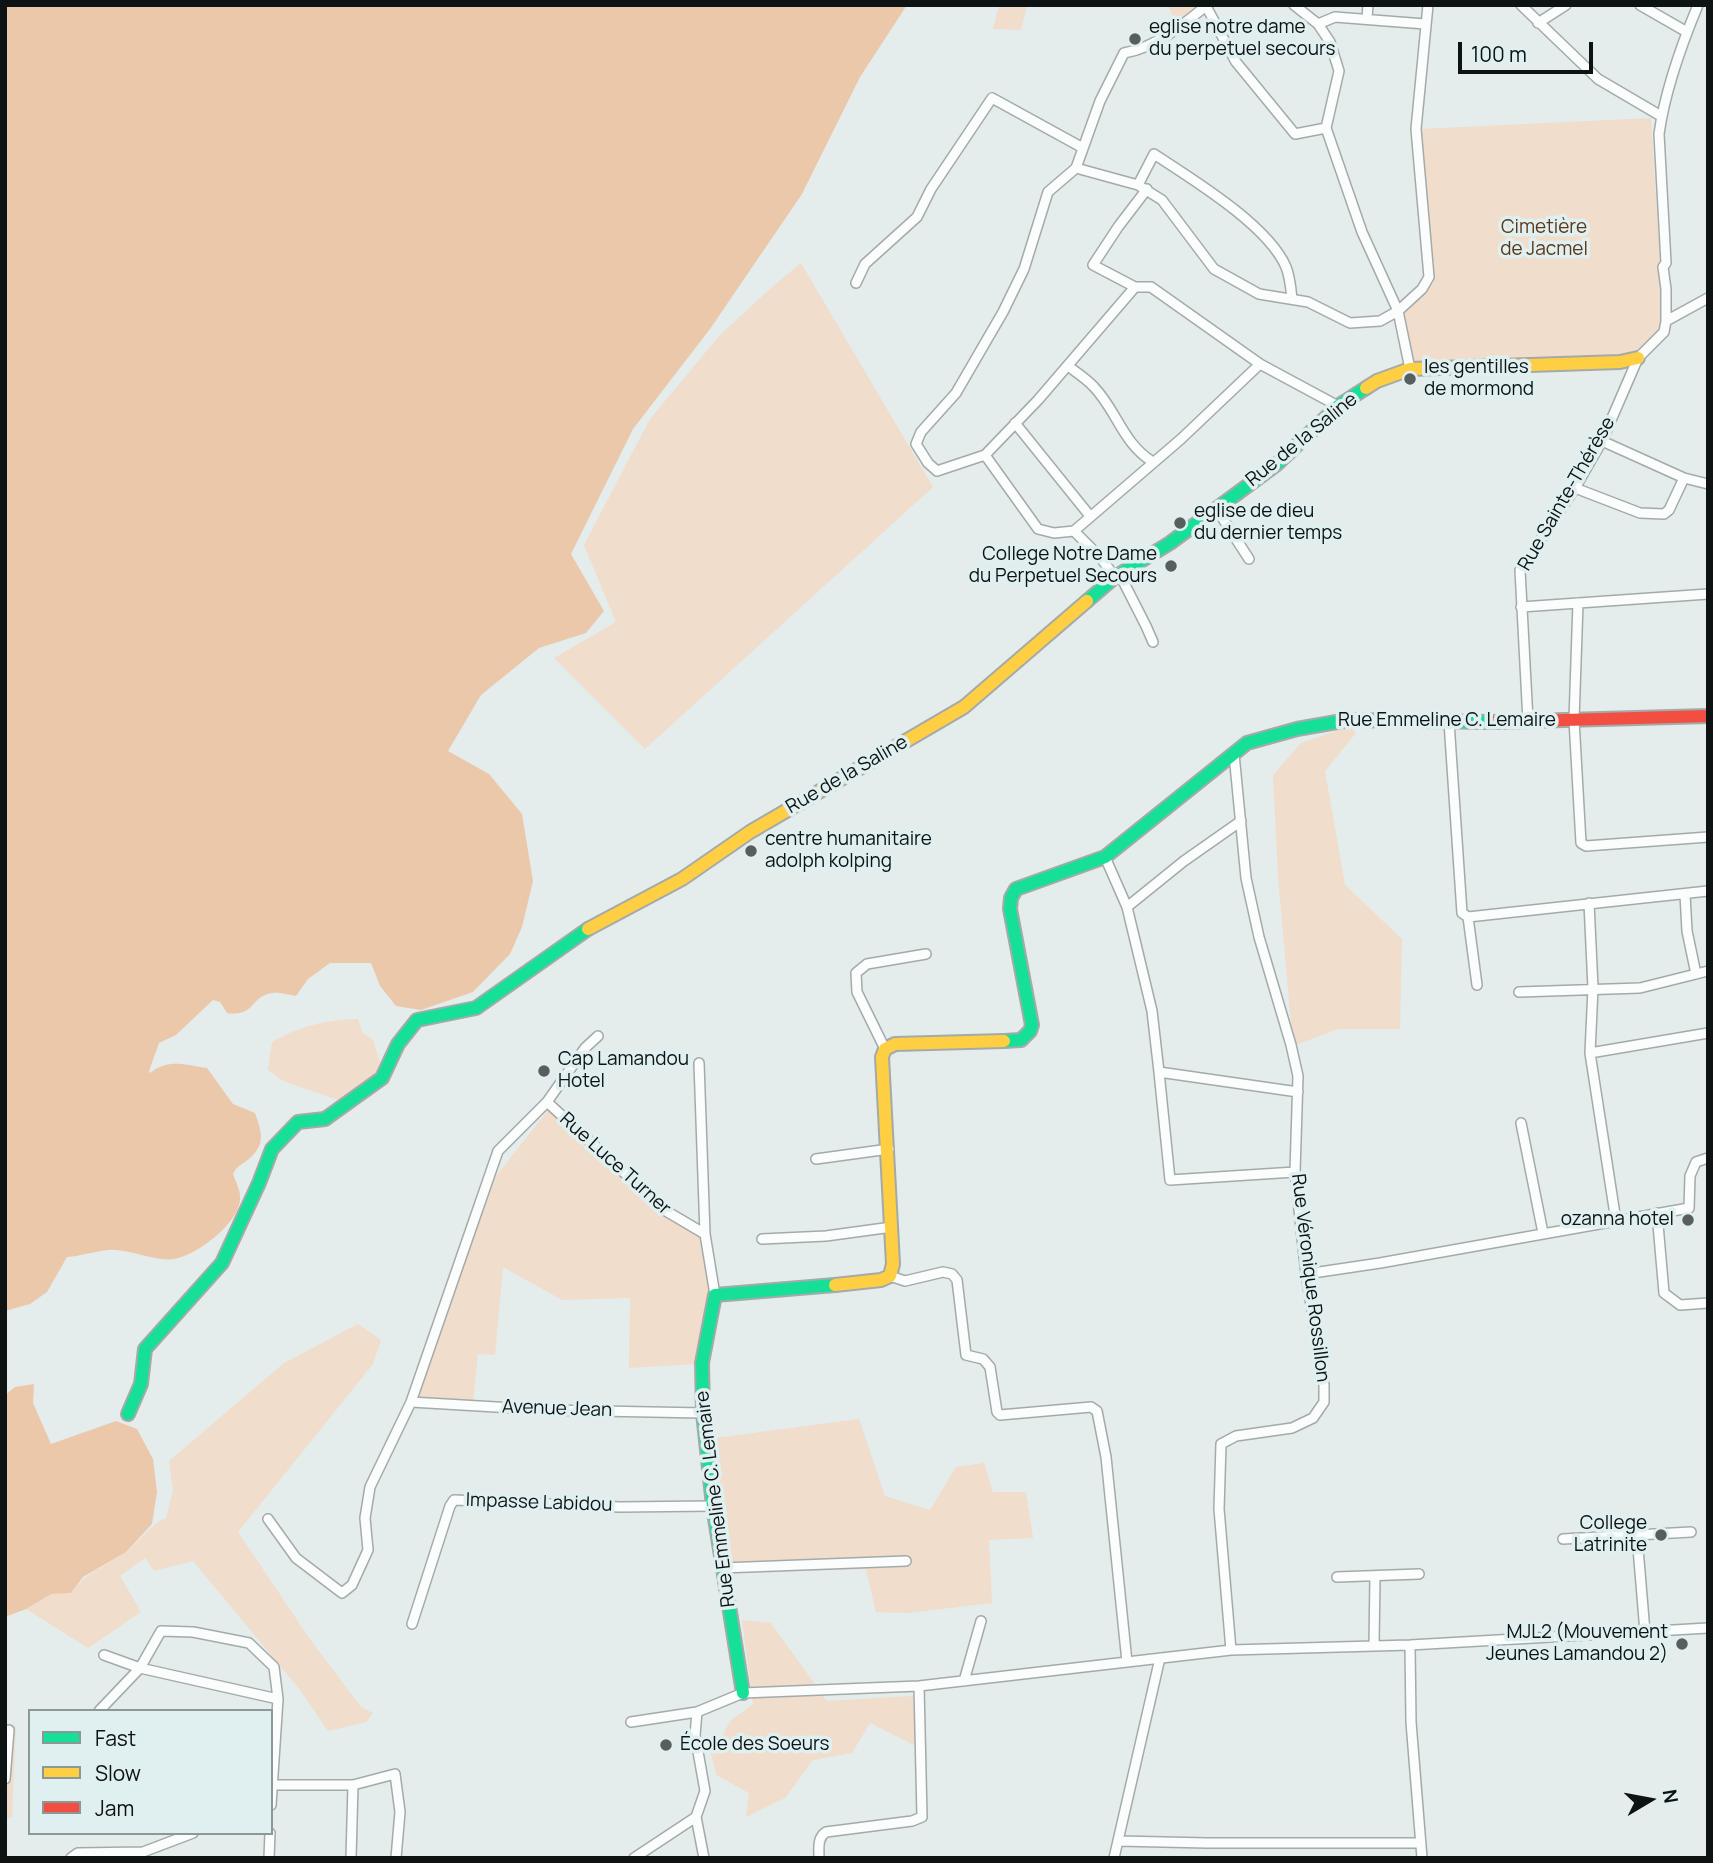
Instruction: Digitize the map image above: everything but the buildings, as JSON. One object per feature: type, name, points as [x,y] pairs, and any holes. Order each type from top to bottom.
[{"type":"street","points":[[1135,287],[1038,400],[985,455],[937,471],[928,463],[916,444],[921,432],[956,393],[1003,312],[1024,269],[1048,192],[1076,168],[1100,101],[1124,53],[1135,51],[1157,40],[1187,22],[1206,5],[1236,62],[1295,134],[1326,128]]},
{"type":"street","points":[[1294,5],[1318,24],[1330,42],[1339,71],[1326,128],[1362,232],[1398,311],[1410,369]]},
{"type":"street","points":[[1367,19],[1368,5]]},
{"type":"street","points":[[1076,168],[1142,187],[1161,200],[1214,269],[1259,294],[1308,302],[1350,323],[1380,321],[1398,311],[1422,289],[1429,277],[1416,129],[1428,5]]},
{"type":"street","points":[[1521,5],[1598,79],[1661,116]]},
{"type":"street","points":[[1538,23],[1566,5]]},
{"type":"street","points":[[1640,5],[1687,32]]},
{"type":"street","points":[[1698,5],[1687,32],[1658,134],[1666,321],[1708,298]]},
{"type":"street","points":[[1318,24],[1335,17],[1425,24]]},
{"type":"street","points":[[856,283],[865,264],[918,217],[930,189],[992,98],[1083,148]]},
{"type":"street","points":[[1292,299],[1285,266],[1268,242],[1215,194],[1154,154],[1142,187],[1093,265],[1135,287],[1151,287],[1260,364],[1338,406]]},
{"type":"street","name":"Rue Sainte-Thérèse","points":[[1528,721],[1520,570],[1602,441],[1638,358],[1664,332],[1666,321]]},
{"type":"street","name":"Rue de la Saline","points":[[128,1414],[142,1384],[145,1349],[222,1263],[259,1184],[272,1149],[298,1122],[325,1119],[382,1078],[398,1044],[416,1020],[476,1008],[589,929],[682,879],[750,832],[964,707],[1117,576],[1170,543],[1276,464],[1338,406],[1377,381],[1410,369],[1620,362],[1638,358]]},
{"type":"street","points":[[985,455],[1038,529],[1054,533],[1074,531],[1181,439],[1260,364]]},
{"type":"street","points":[[1068,366],[1094,387],[1129,442],[1153,462]]},
{"type":"street","points":[[1015,423],[1090,516]]},
{"type":"street","points":[[1602,441],[1684,478],[1708,484]]},
{"type":"street","points":[[1574,488],[1640,513],[1664,514],[1669,510],[1684,478]]},
{"type":"street","points":[[1216,508],[1249,559]]},
{"type":"street","points":[[1074,531],[1117,576],[1153,642]]},
{"type":"street","points":[[1521,607],[1708,594]]},
{"type":"street","points":[[1578,603],[1574,720],[1581,843],[1586,846],[1708,837]]},
{"type":"street","name":"Rue Emmeline C. Lemaire","points":[[885,1049],[895,1044],[1021,1040],[1032,1025],[1010,909],[1011,898],[1016,889],[1105,857],[1247,743],[1332,722],[1528,721],[1708,716]]},
{"type":"street","points":[[1449,722],[1462,913],[1468,917],[1708,891]]},
{"type":"street","name":"Rue Véronique Rossillon","points":[[1231,1650],[1219,1509],[1221,1444],[1236,1436],[1293,1428],[1313,1418],[1324,1402],[1324,1385],[1306,1274],[1295,1172],[1298,1076],[1259,937],[1246,878],[1234,754]]},
{"type":"street","points":[[1127,907],[1184,861],[1241,821]]},
{"type":"street","points":[[1105,857],[1127,907],[1152,1011],[1170,1180],[1295,1172]]},
{"type":"street","points":[[1685,894],[1687,931],[1696,974]]},
{"type":"street","points":[[1589,903],[1593,988],[1590,1053],[1615,1221]]},
{"type":"street","points":[[1468,917],[1477,985]]},
{"type":"street","points":[[890,1276],[893,1264],[883,1057],[885,1049],[857,992],[856,973],[867,964],[926,954]]},
{"type":"street","points":[[1519,992],[1640,988],[1708,971]]},
{"type":"street","points":[[1590,1053],[1708,1032]]},
{"type":"street","points":[[268,1519],[296,1558],[342,1593],[352,1586],[368,1550],[365,1518],[370,1487],[411,1402],[498,1151],[547,1102],[585,1048],[598,1036]]},
{"type":"street","points":[[699,1063],[705,1234],[715,1295],[812,1288],[881,1280],[890,1276],[905,1281],[943,1272],[952,1274],[957,1280],[966,1355],[983,1359],[990,1367],[997,1412],[1000,1415],[1091,1408],[1097,1412],[1106,1457],[1127,1662]]},
{"type":"street","points":[[1159,1072],[1298,1092]]},
{"type":"street","name":"Rue Luce Turner","points":[[547,1102],[666,1211],[705,1234]]},
{"type":"street","points":[[1521,1123],[1543,1233]]},
{"type":"street","points":[[816,1158],[889,1149]]},
{"type":"street","points":[[1306,1274],[1689,1208],[1690,1176],[1696,1162],[1708,1158]]},
{"type":"street","points":[[1657,1213],[1664,1293],[1680,1306],[1708,1303]]},
{"type":"street","points":[[762,1239],[826,1236],[892,1227]]},
{"type":"street","name":"Rue Emmeline C. Lemaire","points":[[715,1295],[702,1363],[703,1413],[713,1506],[743,1693]]},
{"type":"street","name":"Avenue Jean","points":[[411,1402],[547,1410],[703,1413]]},
{"type":"street","name":"Impasse Labidou","points":[[412,1624],[454,1500],[620,1507],[713,1506]]},
{"type":"street","points":[[1563,1539],[1691,1532]]},
{"type":"street","points":[[1637,1536],[1645,1632]]},
{"type":"street","points":[[722,1568],[906,1561]]},
{"type":"street","points":[[1337,1577],[1419,1574]]},
{"type":"street","points":[[1374,1645],[1375,1576]]},
{"type":"street","points":[[964,1681],[981,1621]]},
{"type":"street","points":[[631,1722],[697,1712],[743,1693],[919,1686],[1231,1650],[1410,1645],[1708,1628]]},
{"type":"street","points":[[101,1709],[140,1668],[161,1631],[193,1632],[249,1643],[274,1667],[278,1699],[273,1771]]},
{"type":"street","points":[[1410,1645],[1411,1722],[1422,1858]]},
{"type":"street","points":[[104,1655],[140,1668],[278,1699]]},
{"type":"street","points":[[1114,1858],[1160,1658]]},
{"type":"street","points":[[819,1858],[819,1841],[821,1835],[826,1832],[912,1821],[922,1817],[919,1686]]},
{"type":"street","points":[[697,1712],[695,1735],[705,1791],[696,1817],[704,1858]]},
{"type":"street","points":[[5,1731],[9,1730],[5,1779]]},
{"type":"street","points":[[273,1785],[353,1785],[394,1774],[400,1812],[396,1858]]},
{"type":"street","points":[[351,1858],[353,1785]]},
{"type":"street","points":[[634,1858],[696,1817]]},
{"type":"street","points":[[71,1858],[78,1853],[143,1855],[188,1835]]},
{"type":"street","points":[[269,1858],[270,1835]]},
{"type":"street","points":[[1119,1841],[1420,1843]]},
{"type":"green space","points":[[999,5],[1027,5],[1021,30],[993,29]]},
{"type":"green space","points":[[1168,5],[1200,5],[1175,23]]},
{"type":"green space","name":"Cimetière de Jacmel","points":[[1651,118],[1662,329],[1642,349],[1620,359],[1413,362],[1404,313],[1434,283],[1420,129]]},
{"type":"green space","points":[[801,263],[933,487],[645,749],[554,658],[616,622],[584,545],[650,419],[720,335]]},
{"type":"green space","points":[[1350,726],[1356,733],[1325,771],[1345,885],[1402,939],[1400,1029],[1338,1029],[1293,1046],[1278,877],[1273,775],[1301,743]]},
{"type":"green space","points":[[358,1019],[362,1032],[373,1040],[380,1062],[371,1083],[341,1101],[283,1081],[268,1070],[272,1042],[313,1025]]},
{"type":"green space","points":[[549,1109],[702,1237],[711,1304],[696,1364],[629,1368],[630,1298],[562,1300],[503,1267],[495,1355],[478,1354],[473,1402],[415,1398],[496,1176]]},
{"type":"green space","points":[[358,1324],[381,1340],[373,1364],[238,1532],[312,1642],[361,1707],[373,1713],[366,1722],[328,1731],[300,1690],[193,1561],[154,1571],[145,1558],[120,1576],[141,1612],[88,1648],[26,1609],[51,1593],[72,1592],[90,1575],[124,1553],[154,1525],[166,1518],[173,1491],[169,1461],[284,1363]]},
{"type":"green space","points":[[859,1419],[885,1496],[930,1510],[956,1467],[984,1463],[993,1492],[1026,1492],[1033,1538],[989,1540],[992,1603],[908,1613],[876,1612],[866,1569],[729,1573],[715,1438]]},
{"type":"green space","points":[[742,1620],[771,1623],[827,1701],[913,1696],[916,1746],[870,1723],[852,1753],[813,1760],[785,1798],[746,1817],[749,1793],[716,1775],[707,1737],[722,1737],[730,1721],[753,1704]]},
{"type":"green space","points":[[16,1726],[12,1817],[5,1819],[5,1728]]},
{"type":"shaded area","points":[[5,5],[907,5],[860,77],[802,194],[710,329],[633,429],[571,554],[604,611],[586,633],[539,648],[481,695],[448,751],[489,774],[522,814],[533,881],[522,927],[510,954],[473,992],[421,1010],[396,1006],[380,986],[371,963],[330,963],[308,979],[296,996],[278,993],[265,995],[243,1012],[227,1013],[220,1002],[213,1000],[176,1035],[159,1043],[149,1071],[150,1073],[171,1064],[207,1068],[233,1104],[255,1113],[261,1132],[260,1143],[254,1154],[233,1174],[240,1200],[232,1219],[204,1245],[174,1259],[158,1259],[116,1250],[67,1257],[47,1292],[30,1304],[5,1311]]},
{"type":"shaded area","points":[[34,1384],[33,1403],[51,1444],[116,1421],[137,1429],[153,1459],[157,1492],[152,1524],[126,1552],[83,1577],[71,1593],[51,1594],[26,1609],[5,1617],[5,1395],[15,1387]]},
{"type":"traffic: fast","points":[[1087,601],[1115,577],[1170,543],[1277,464],[1338,406],[1366,388]]},
{"type":"traffic: fast","points":[[1004,1041],[1021,1040],[1032,1025],[1010,909],[1011,898],[1016,889],[1105,857],[1247,743],[1297,729],[1348,720],[1493,722]]},
{"type":"traffic: fast","points":[[128,1414],[141,1384],[145,1349],[222,1263],[272,1149],[298,1122],[325,1119],[382,1078],[398,1044],[417,1020],[476,1008],[588,929]]},
{"type":"traffic: fast","points":[[743,1693],[713,1506],[703,1413],[702,1363],[715,1295],[835,1285]]},
{"type":"traffic: slow","points":[[1366,388],[1410,369],[1620,362],[1638,358]]},
{"type":"traffic: slow","points":[[588,929],[682,879],[750,832],[964,707],[1087,601]]},
{"type":"traffic: slow","points":[[835,1285],[881,1280],[890,1276],[893,1264],[882,1057],[885,1049],[895,1044],[1004,1041]]},
{"type":"traffic: jam","points":[[1493,722],[1708,716]]},
{"type":"place","name":"eglise notre dame du perpetuel secours","points":[[1135,39]]},
{"type":"place","name":"les gentilles de mormond","points":[[1410,379]]},
{"type":"place","name":"eglise de dieu du dernier temps","points":[[1180,523]]},
{"type":"place","name":"College Notre Dame du Perpetuel Secours","points":[[1171,566]]},
{"type":"place","name":"centre humanitaire adolph kolping","points":[[751,851]]},
{"type":"place","name":"Cap Lamandou Hotel","points":[[544,1071]]},
{"type":"place","name":"ozanna hotel","points":[[1688,1220]]},
{"type":"place","name":"College Latrinite","points":[[1661,1535]]},
{"type":"place","name":"MJL2 (Mouvement Jeunes Lamandou 2)","points":[[1682,1644]]},
{"type":"place","name":"École des Soeurs","points":[[666,1745]]}]
